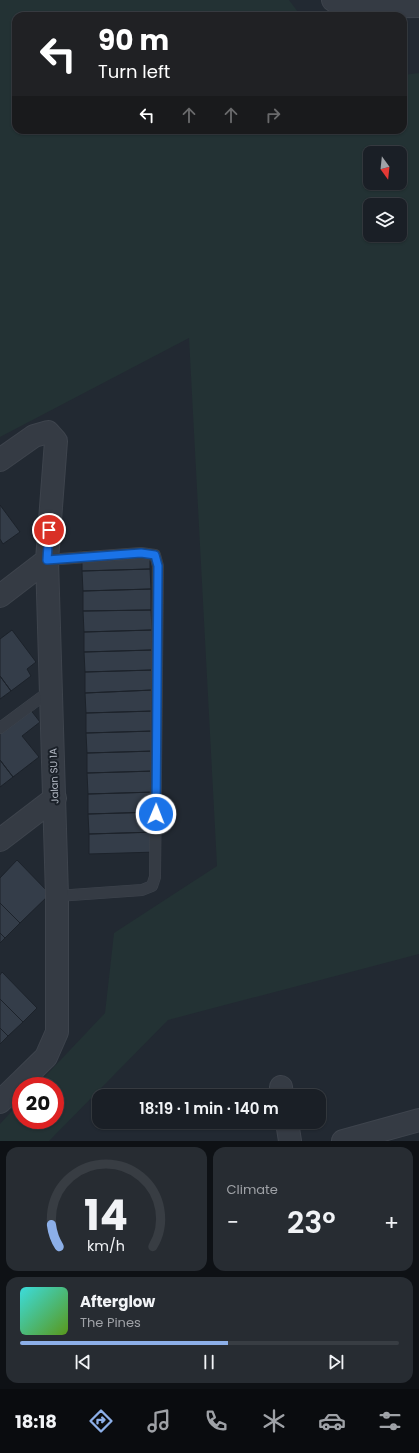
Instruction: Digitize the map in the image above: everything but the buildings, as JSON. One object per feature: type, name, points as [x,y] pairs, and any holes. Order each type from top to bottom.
[{"type":"street","points":[[333,0],[343,7],[419,6]]},
{"type":"street","name":"Jalan SU 1A","points":[[0,460],[34,436],[48,432],[56,441],[47,560],[58,896],[57,1032],[46,1057],[0,1102]]},
{"type":"street","points":[[0,596],[47,560]]},
{"type":"street","points":[[0,840],[55,798]]},
{"type":"street","points":[[343,1141],[419,1120]]},
{"type":"street","points":[[288,1129],[290,1141]]},
{"type":"lane","points":[[47,560],[141,553],[155,555],[158,566],[155,877],[152,886],[142,890],[58,896]]},
{"type":"lane","points":[[0,728],[51,690]]},
{"type":"shaded area","points":[[0,0],[289,0],[298,12],[12,12],[12,134],[407,134],[407,74],[419,73],[419,954],[168,1020],[100,1089],[92,1089],[92,1097],[64,1126],[64,1077],[45,1077],[105,1013],[114,933],[217,866],[189,338],[0,437]]},
{"type":"shaded area","points":[[12,1111],[12,1129],[61,1129],[49,1141],[0,1141],[0,1124]]},
{"type":"route","points":[[49,530],[47,560],[141,553],[155,555],[158,566],[156,814]]}]
